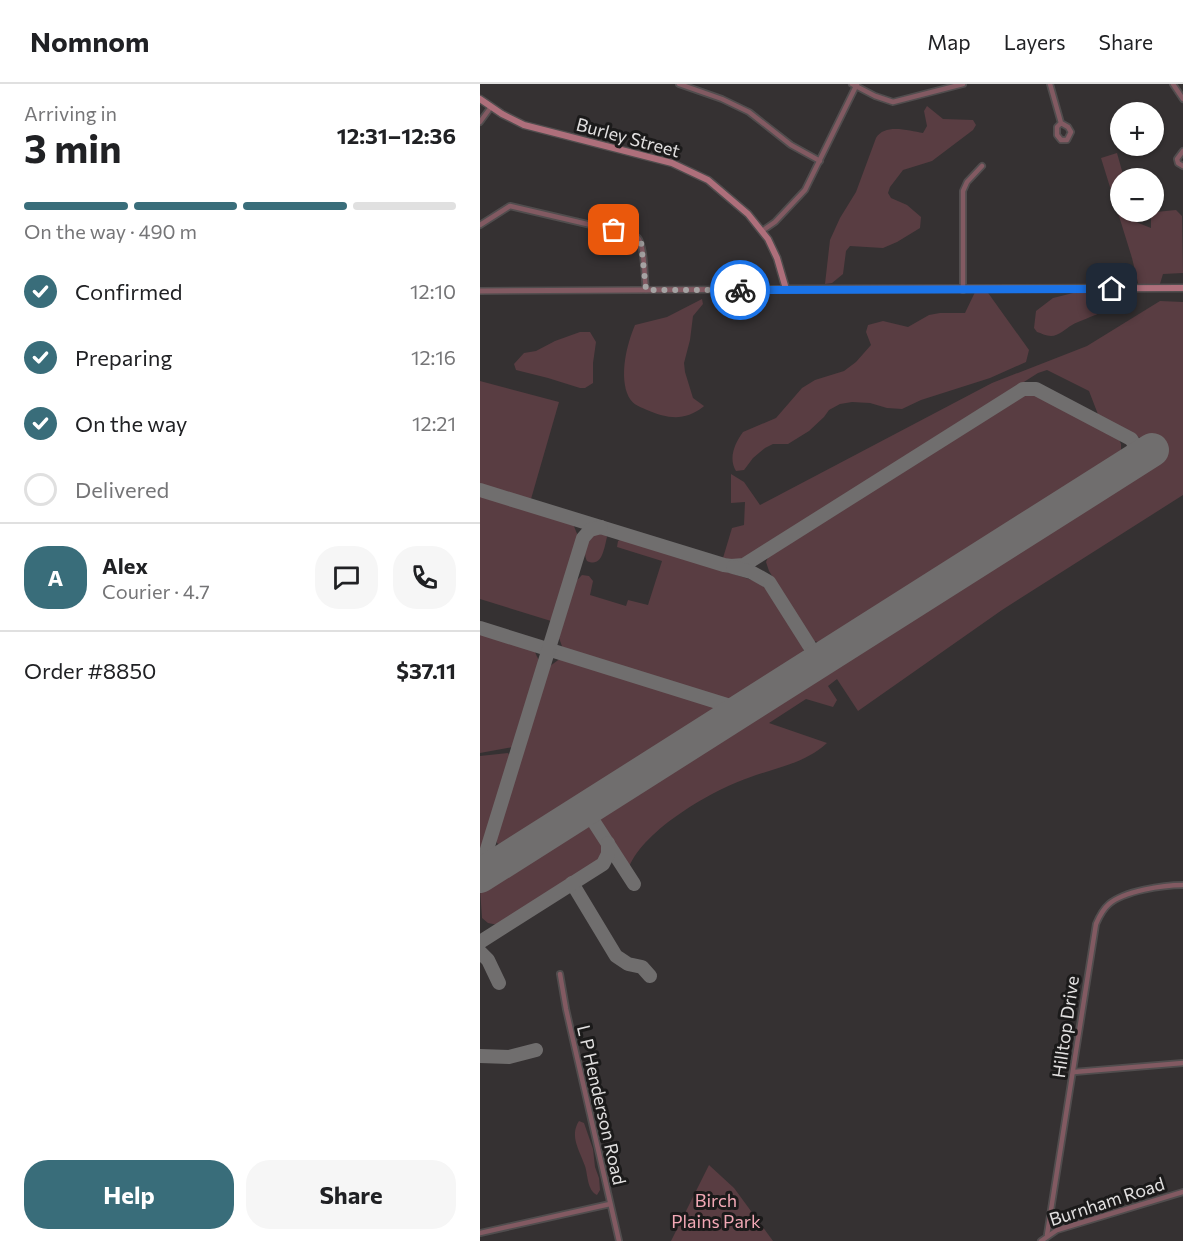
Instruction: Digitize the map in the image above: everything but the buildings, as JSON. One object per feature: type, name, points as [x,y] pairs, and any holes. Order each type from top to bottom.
[{"type":"main road","name":"Burley Street","points":[[480,99],[524,125],[692,171],[726,194],[748,214],[762,231],[777,258],[786,289]]},
{"type":"main road","points":[[786,289],[1183,288]]},
{"type":"street","points":[[679,84],[722,99],[749,112],[791,145],[819,161]]},
{"type":"street","points":[[762,231],[775,222],[805,190],[855,85],[875,96],[893,102],[963,84]]},
{"type":"street","points":[[1050,84],[1061,123]]},
{"type":"street","points":[[1176,85],[1183,99]]},
{"type":"street","points":[[480,122],[492,107]]},
{"type":"street","points":[[1183,151],[1177,159],[1178,163],[1183,166]]},
{"type":"street","points":[[963,290],[963,191],[967,182],[982,166]]},
{"type":"street","points":[[480,225],[510,206],[634,235],[638,237],[643,248],[646,290]]},
{"type":"street","points":[[480,291],[786,289]]},
{"type":"street","name":"Hilltop Drive","points":[[1047,1235],[1096,924],[1103,910],[1112,902],[1132,893],[1183,885]]},
{"type":"street","name":"L P Henderson Road","points":[[560,974],[619,1241]]},
{"type":"street","points":[[1074,1072],[1183,1063]]},
{"type":"street","name":"Burnham Road","points":[[1041,1241],[1047,1235],[1183,1192]]},
{"type":"street","points":[[480,1233],[610,1204]]},
{"type":"green space","points":[[927,106],[943,119],[973,120],[976,125],[973,130],[932,161],[903,170],[890,187],[888,193],[891,198],[907,205],[921,217],[920,228],[883,248],[850,246],[846,251],[843,274],[832,283],[825,284],[830,240],[856,192],[876,138],[880,133],[891,129],[923,133],[927,126],[924,111]]},
{"type":"green space","points":[[1118,156],[1121,168],[1110,168],[1110,187],[1101,158]]},
{"type":"green space","points":[[1176,210],[1182,216],[1183,273],[1163,274],[1159,287],[1139,287],[1121,222],[1136,222],[1151,228],[1151,222],[1164,222],[1164,211]]},
{"type":"green space","points":[[976,290],[986,290],[1029,350],[1026,362],[990,378],[921,400],[902,409],[870,403],[840,404],[829,410],[809,431],[788,444],[773,444],[765,448],[744,470],[736,471],[733,451],[743,432],[776,418],[802,388],[815,380],[844,371],[856,362],[871,345],[866,332],[868,325],[883,321],[908,327],[929,315],[965,313]]},
{"type":"green space","points":[[1077,292],[1114,295],[1115,297],[1112,303],[1102,311],[1057,335],[1049,336],[1037,332],[1034,328],[1036,311],[1053,298]]},
{"type":"green space","points":[[702,299],[703,304],[693,316],[684,363],[693,398],[704,406],[690,415],[669,417],[638,406],[627,393],[624,376],[627,349],[635,325],[667,317]]},
{"type":"green space","points":[[1160,301],[1183,302],[1183,495],[1002,610],[858,711],[837,679],[828,686],[837,700],[833,707],[806,699],[769,723],[827,743],[809,756],[733,784],[698,802],[649,839],[629,867],[601,825],[601,817],[606,810],[1158,459],[1144,440],[1099,417],[1089,391],[1047,370],[1038,373],[742,561],[723,558],[732,528],[744,525],[745,502],[731,503],[731,474],[744,482],[760,505],[992,383],[1087,346]]},
{"type":"green space","points":[[580,332],[590,332],[596,342],[593,383],[585,388],[516,370],[514,364],[524,353],[536,351]]},
{"type":"green space","points":[[480,381],[559,402],[531,499],[480,484]]},
{"type":"green space","points":[[1024,393],[1032,393],[1118,437],[1121,454],[825,644],[814,641],[769,571],[766,562],[769,555]]},
{"type":"green space","points":[[480,495],[573,524],[578,536],[551,621],[480,599]]},
{"type":"green space","points":[[598,532],[605,533],[607,537],[602,556],[596,562],[587,561],[585,548],[588,540]]},
{"type":"green space","points":[[623,538],[758,582],[769,591],[803,646],[804,653],[801,659],[732,701],[563,649],[559,638],[576,581],[582,575],[589,576],[593,581],[590,595],[626,606],[628,600],[648,605],[662,561],[617,547],[618,541]]},
{"type":"green space","points":[[480,632],[530,648],[535,652],[539,661],[513,747],[480,753]]},
{"type":"green space","points":[[561,658],[711,704],[716,710],[501,846],[496,839],[550,666]]},
{"type":"green space","points":[[508,753],[510,756],[480,853],[480,756]]},
{"type":"green space","points":[[583,826],[591,827],[601,844],[602,852],[597,862],[498,925],[488,923],[482,918],[480,889]]},
{"type":"green space","points":[[579,1121],[584,1123],[593,1149],[599,1178],[600,1190],[597,1195],[590,1186],[576,1144],[575,1132]]},
{"type":"green space","name":"Birch Plains Park","points":[[709,1165],[734,1188],[773,1241],[671,1241]]},
{"type":"taxiway","points":[[480,490],[731,566],[744,565],[1023,389],[1036,389],[1131,439],[1137,448],[1133,461]]},
{"type":"taxiway","points":[[480,872],[583,538],[590,530],[601,527]]},
{"type":"taxiway","points":[[733,567],[751,572],[769,582],[819,661]]},
{"type":"taxiway","points":[[480,628],[743,710]]},
{"type":"taxiway","points":[[594,804],[591,812],[592,819],[634,884]]},
{"type":"taxiway","points":[[480,942],[603,864],[608,854],[608,843]]},
{"type":"taxiway","points":[[488,848],[490,855],[494,858],[507,859]]},
{"type":"taxiway","points":[[572,883],[616,956],[628,964],[642,967],[650,976]]},
{"type":"taxiway","points":[[480,952],[488,960],[499,983]]},
{"type":"taxiway","points":[[480,1056],[509,1057],[536,1050]]},
{"type":"runway","points":[[480,876],[1152,450]]},
{"type":"way so far","points":[[614,230],[634,235],[641,242],[646,290],[740,290]]},
{"type":"route","points":[[740,290],[1112,289]]}]
